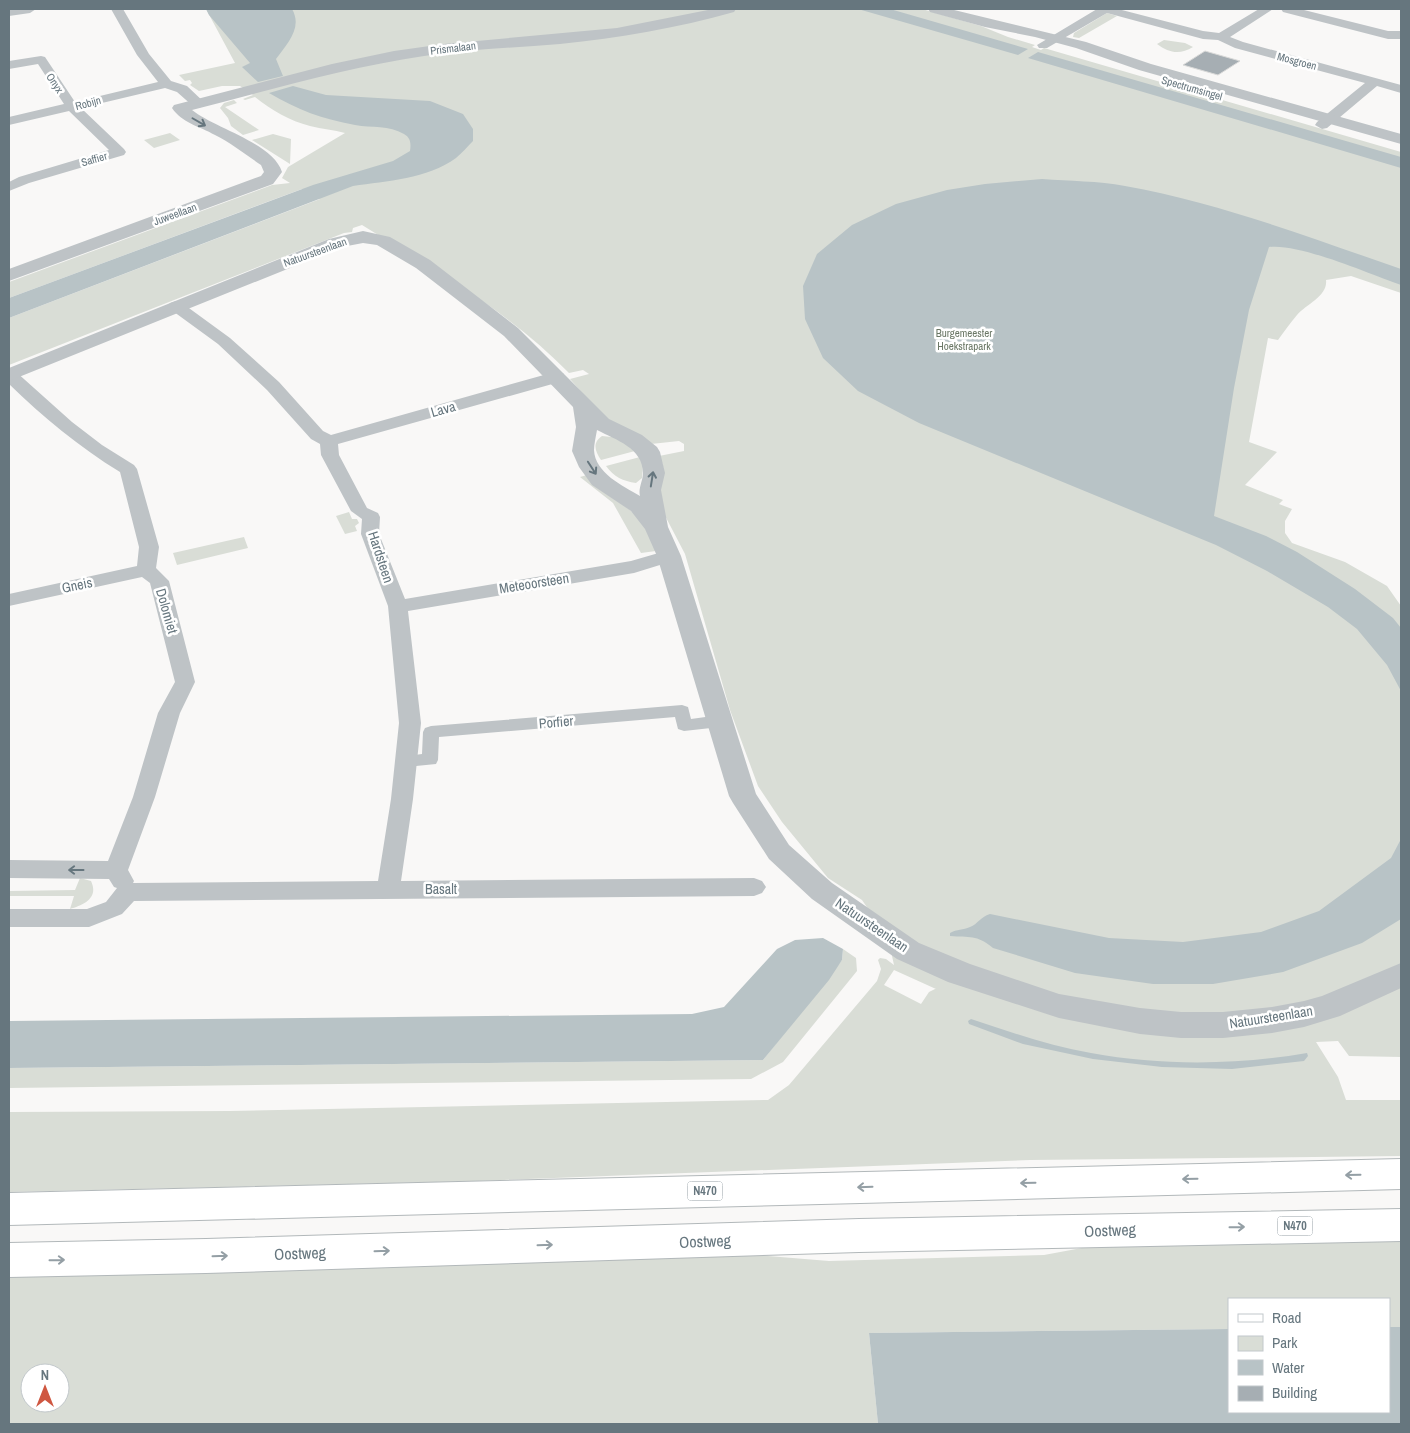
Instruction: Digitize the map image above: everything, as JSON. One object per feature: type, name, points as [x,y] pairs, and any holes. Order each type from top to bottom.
[{"type":"main road","name":"N470","points":[[9,1209],[1401,1174]]},
{"type":"main road","name":"Oostweg","points":[[9,1260],[145,1259],[537,1245],[1188,1228],[1401,1225]]},
{"type":"street","points":[[9,12],[30,9]]},
{"type":"street","name":"Juweellaan","points":[[117,9],[143,55],[166,84],[182,90],[214,115],[220,131]]},
{"type":"street","name":"Prismalaan","points":[[180,108],[392,56],[468,46],[580,38],[626,32],[729,9]]},
{"type":"street","name":"Spectrumsingel","points":[[935,9],[985,23],[996,29],[1050,41],[1145,67],[1326,122],[1401,148]]},
{"type":"street","points":[[1050,41],[1105,9]]},
{"type":"street","name":"Mosgroen","points":[[1105,9],[1203,35],[1221,37],[1239,45],[1401,89]]},
{"type":"street","points":[[1221,37],[1267,9]]},
{"type":"street","points":[[1287,9],[1388,35],[1401,35]]},
{"type":"street","name":"Onyx","points":[[9,65],[41,60],[72,107]]},
{"type":"street","points":[[1326,122],[1374,82]]},
{"type":"street","name":"Juweellaan","points":[[9,275],[267,180],[273,172],[271,165],[220,131],[194,120],[166,93],[166,84]]},
{"type":"street","name":"Robijn","points":[[9,121],[166,84]]},
{"type":"street","name":"Saffier","points":[[9,187],[24,180],[119,152],[72,107]]},
{"type":"street","name":"Spectrumsingel","points":[[1326,122],[1401,140]]},
{"type":"street","name":"Natuursteenlaan","points":[[9,375],[336,243],[374,238],[396,247],[464,295],[511,332],[601,424],[634,440],[649,452],[654,473],[650,490],[656,526],[669,556],[744,796],[779,852],[822,891],[908,951],[959,973],[1059,1006],[1140,1021],[1181,1025],[1223,1025],[1272,1020],[1329,1007],[1401,975]]},
{"type":"street","points":[[176,306],[224,341],[273,386],[317,436],[329,441]]},
{"type":"street","points":[[9,375],[52,415],[104,455],[128,469],[150,547],[146,570]]},
{"type":"street","name":"Lava","points":[[329,441],[557,377]]},
{"type":"street","name":"Natuursteenlaan","points":[[583,405],[587,427],[583,451],[590,467],[600,480],[639,506],[656,526]]},
{"type":"street","name":"Hardsteen","points":[[329,441],[330,455],[360,511],[371,517],[370,534],[398,606],[410,723],[388,890]]},
{"type":"street","name":"Meteoorsteen","points":[[398,606],[634,567],[669,556]]},
{"type":"street","name":"Gneis","points":[[9,600],[146,570]]},
{"type":"street","name":"Dolomiet","points":[[116,870],[144,797],[169,713],[185,682],[158,581],[146,570]]},
{"type":"street","name":"Porfier","points":[[406,761],[430,760],[431,732],[682,711],[684,725],[720,721]]},
{"type":"street","points":[[9,869],[116,870],[128,892],[114,908],[89,918],[9,918]]},
{"type":"street","name":"Basalt","points":[[128,892],[754,887]]},
{"type":"green space","name":"Burgemeester Hoekstrapark","points":[[206,9],[922,9],[981,26],[1035,45],[1032,47],[1041,50],[1044,48],[1401,152],[1401,293],[1351,276],[1326,280],[1324,291],[1297,315],[1278,340],[1268,338],[1249,442],[1277,452],[1245,485],[1283,500],[1279,504],[1292,509],[1285,521],[1285,533],[1292,543],[1345,562],[1387,586],[1401,606],[1401,1057],[1349,1056],[1338,1041],[1316,1042],[1338,1077],[1346,1100],[1401,1100],[1401,1156],[1030,1160],[478,1181],[9,1192],[9,1112],[230,1111],[768,1100],[789,1085],[877,981],[881,969],[878,960],[880,958],[886,959],[894,965],[888,938],[862,900],[828,878],[782,822],[758,786],[730,710],[685,554],[661,508],[656,493],[663,474],[663,466],[659,456],[684,451],[684,444],[679,441],[651,444],[605,419],[570,379],[589,374],[583,370],[569,373],[522,330],[470,293],[362,225],[353,228],[352,232],[344,233],[9,365],[9,318],[320,199],[302,189],[9,298],[9,282],[272,185],[290,183],[282,178],[288,167],[345,133],[295,121],[274,111],[255,97],[245,100],[243,99],[253,95],[240,86],[222,86],[199,91],[190,85],[192,83],[190,80],[185,81],[179,75],[235,63]],"holes":[[[894,970],[936,989],[929,992],[921,1004],[884,985]]]},
{"type":"green space","points":[[1107,13],[1117,16],[1079,38],[1073,37],[1074,33]]},
{"type":"green space","points":[[1164,40],[1185,43],[1193,47],[1179,52],[1170,51],[1157,44]]},
{"type":"green space","points":[[234,100],[237,103],[225,107],[259,130],[243,135],[231,126],[228,118],[220,108],[224,103]]},
{"type":"green space","points":[[170,133],[180,140],[154,148],[144,140]]},
{"type":"green space","points":[[273,134],[291,139],[290,164],[252,140]]},
{"type":"green space","points":[[602,436],[621,438],[635,451],[601,460],[597,453],[596,444]]},
{"type":"green space","points":[[640,457],[643,466],[642,478],[636,483],[619,478],[606,466]]},
{"type":"green space","points":[[587,475],[641,519],[656,551],[641,553],[613,503],[580,477]]},
{"type":"green space","points":[[349,512],[352,519],[357,519],[359,523],[355,526],[357,531],[345,534],[336,516]]},
{"type":"green space","points":[[244,537],[248,548],[177,565],[173,553]]},
{"type":"green space","points":[[80,878],[91,881],[93,887],[92,896],[85,903],[70,909],[74,896],[9,896],[9,891],[75,890]]},
{"type":"green space","points":[[843,949],[856,958],[857,971],[783,1062],[751,1079],[9,1088],[9,1068],[763,1060],[842,960]]},
{"type":"green space","points":[[1401,1239],[1401,1327],[1390,1327],[1390,1298],[1228,1298],[1228,1329],[869,1333],[878,1424],[9,1424],[9,1275],[745,1254],[829,1261],[1044,1255],[1114,1242]]},
{"type":"water","points":[[206,9],[292,9],[295,16],[295,29],[289,42],[276,59],[283,76],[258,82],[242,67],[250,63]]},
{"type":"water","points":[[858,9],[890,9],[1028,49],[1018,55]]},
{"type":"water","points":[[1038,52],[1401,157],[1401,168],[1028,58]]},
{"type":"water","points":[[293,86],[326,95],[430,101],[463,114],[473,129],[473,141],[456,158],[432,171],[406,178],[353,186],[9,318],[9,298],[313,185],[393,161],[410,151],[409,139],[398,131],[355,125],[321,117],[300,109],[269,93]]},
{"type":"water","points":[[1042,179],[1115,184],[1196,202],[1265,222],[1401,269],[1401,285],[1316,254],[1282,247],[1269,247],[1249,310],[1234,388],[1214,516],[1266,536],[1297,552],[1355,589],[1393,618],[1401,628],[1401,691],[1387,665],[1357,629],[1328,607],[1267,571],[1216,545],[919,423],[858,391],[823,358],[805,319],[803,286],[817,254],[852,225],[896,204],[947,190],[985,184]]},
{"type":"water","points":[[1401,839],[1401,919],[1362,943],[1283,972],[1213,984],[1153,984],[1075,973],[993,948],[982,940],[950,936],[950,933],[973,926],[990,914],[1109,938],[1183,942],[1261,932],[1319,911],[1391,858]]},
{"type":"water","points":[[823,938],[843,949],[842,960],[829,980],[763,1060],[9,1068],[9,1021],[692,1014],[724,1007],[777,949],[795,940]]},
{"type":"water","points":[[971,1019],[1060,1047],[1145,1060],[1227,1062],[1307,1053],[1308,1056],[1304,1061],[1232,1069],[1162,1067],[1093,1059],[1023,1044],[969,1024],[968,1021]]},
{"type":"water","points":[[1390,1327],[1401,1327],[1401,1424],[878,1424],[869,1333],[1228,1329],[1228,1413],[1390,1413]]},
{"type":"building","points":[[1205,51],[1240,61],[1218,75],[1183,65]]}]
